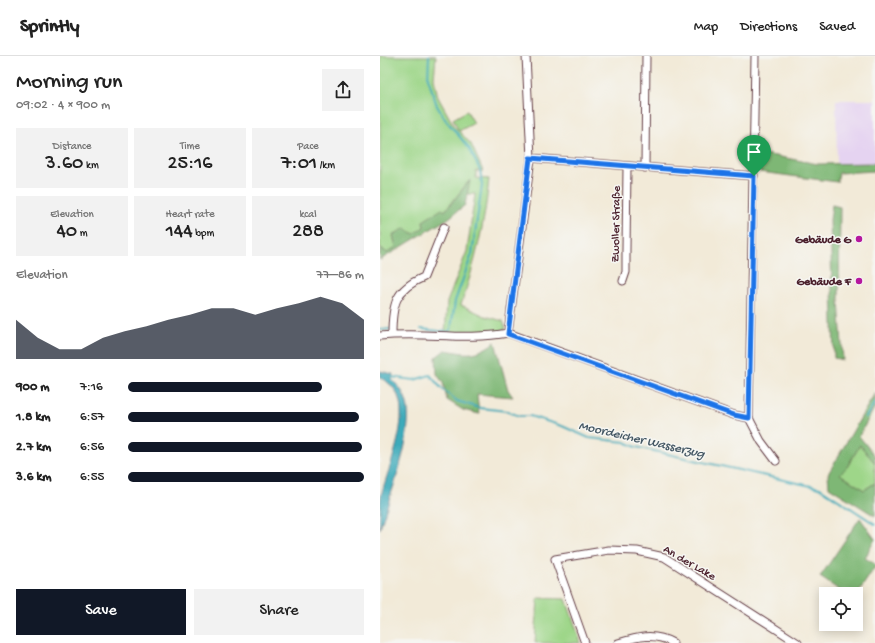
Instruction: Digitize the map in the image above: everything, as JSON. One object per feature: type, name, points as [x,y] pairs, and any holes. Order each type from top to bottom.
[{"type":"street","points":[[508,334],[530,158],[526,56]]},
{"type":"street","points":[[645,168],[646,56]]},
{"type":"street","points":[[755,56],[749,418],[760,441],[776,461]]},
{"type":"street","points":[[530,158],[754,176]]},
{"type":"street","name":"Zwoller Straße","points":[[623,281],[626,272],[627,166]]},
{"type":"street","points":[[392,334],[392,316],[396,301],[412,282],[424,277],[444,227]]},
{"type":"street","points":[[380,336],[392,334],[474,338],[508,334],[734,415],[749,418]]},
{"type":"street","name":"An der Lake","points":[[585,643],[555,559],[609,550],[637,551],[664,557],[787,640],[798,643]]},
{"type":"street","points":[[618,643],[640,636],[654,636],[666,639],[673,643]]},
{"type":"shaded area","points":[[836,100],[875,100],[875,163],[837,165]]},
{"type":"green space","points":[[380,56],[436,56],[434,79],[438,97],[454,126],[471,144],[483,171],[476,171],[476,178],[489,179],[479,243],[461,305],[485,316],[503,321],[506,329],[496,333],[445,335],[447,302],[467,251],[475,194],[467,194],[469,181],[445,211],[423,221],[424,227],[414,235],[393,235],[396,247],[387,253],[380,247]]},
{"type":"green space","points":[[467,111],[474,123],[459,131],[453,119]]},
{"type":"green space","points":[[759,153],[818,164],[875,163],[875,171],[839,173],[837,182],[760,172]]},
{"type":"green space","points":[[470,180],[465,205],[449,218],[380,260],[380,247],[387,253],[396,247],[393,235],[405,228],[414,234],[424,227],[423,221],[442,209],[445,211]]},
{"type":"green space","points":[[832,205],[840,207],[839,300],[843,360],[834,358],[830,220]]},
{"type":"green space","points":[[495,342],[508,390],[513,397],[477,394],[479,414],[463,410],[447,400],[443,383],[437,374],[436,357],[445,350],[466,353],[476,352]]},
{"type":"green space","points":[[875,393],[875,407],[859,436],[875,456],[875,463],[860,445],[847,467],[840,474],[864,490],[875,483],[875,516],[829,487],[828,474]]},
{"type":"green space","points":[[860,445],[875,463],[875,483],[864,490],[839,474],[847,467]]},
{"type":"green space","points":[[860,518],[875,539],[865,558],[875,564],[875,567],[862,587],[835,587],[820,577]]},
{"type":"green space","points":[[538,598],[566,599],[581,643],[535,643]]},
{"type":"water","points":[[380,371],[393,374],[392,380],[401,389],[405,397],[408,409],[408,423],[403,454],[380,529],[381,496],[395,450],[401,415],[399,400],[393,387],[380,378]]},
{"type":"waterway","points":[[421,329],[448,332],[451,329],[455,301],[472,254],[482,185],[480,170],[469,148],[445,119],[437,106],[428,78],[429,56]]},
{"type":"waterway","points":[[380,330],[390,329]]},
{"type":"waterway","name":"Moordeicher Wasserzug","points":[[391,377],[414,380],[430,375],[441,388],[457,401],[480,408],[507,411],[519,416],[530,416],[562,426],[589,438],[625,442],[636,447],[820,488],[875,524]]},
{"type":"waterway","points":[[866,417],[875,402]]},
{"type":"place","name":"Gebäude G","points":[[859,239]]},
{"type":"place","name":"Gebäude F","points":[[859,281]]},
{"type":"route","points":[[530,158],[754,176],[749,418],[734,415],[508,334],[530,158]]}]
